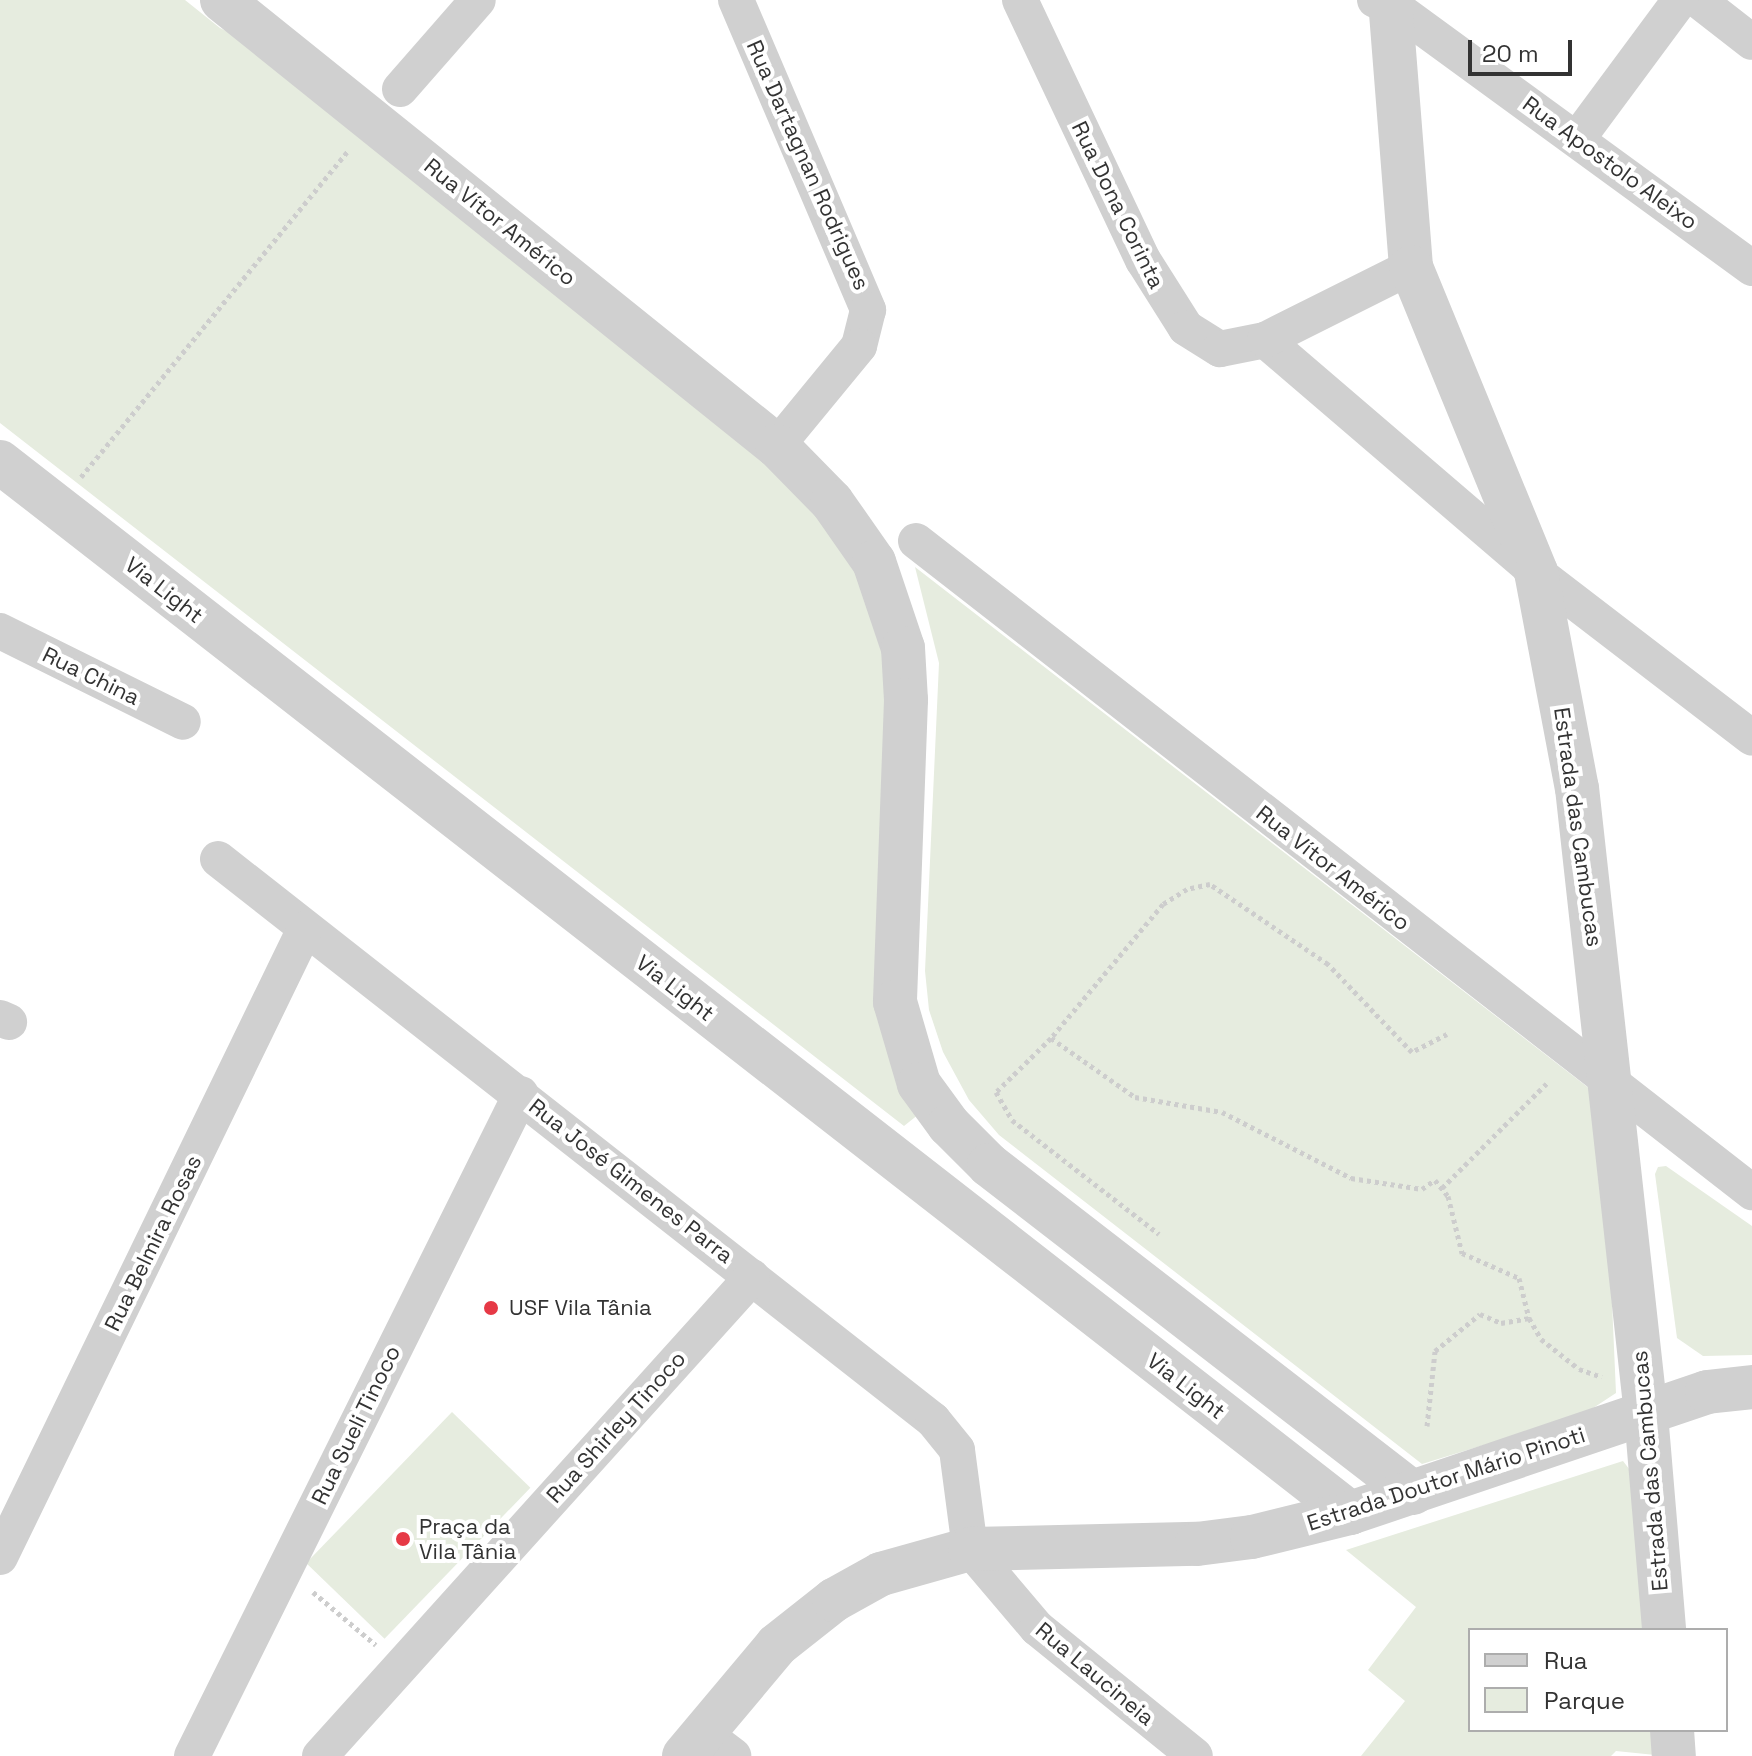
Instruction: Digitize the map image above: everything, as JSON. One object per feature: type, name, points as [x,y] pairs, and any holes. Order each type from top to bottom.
[{"type":"street","name":"Rua Vítor Américo","points":[[222,0],[386,104],[777,446]]},
{"type":"street","points":[[386,104],[478,0]]},
{"type":"street","name":"Rua Dartagnan Rodrigues","points":[[736,0],[868,310],[859,346],[777,446]]},
{"type":"street","name":"Rua Dona Corinta","points":[[1020,0],[1166,300],[1204,343],[1220,349],[1265,340],[1411,267]]},
{"type":"street","points":[[1578,138],[1680,0]]},
{"type":"street","points":[[1698,0],[1752,42]]},
{"type":"street","name":"Rua Apostolo Aleixo","points":[[1385,1],[1578,138],[1752,268]]},
{"type":"street","name":"Estrada das Cambucas","points":[[1385,1],[1411,267],[1536,572],[1577,788],[1641,1365],[1664,1628]]},
{"type":"street","points":[[1265,340],[1536,572],[1752,738]]},
{"type":"street","points":[[777,446],[832,502],[874,562],[903,648],[906,700],[895,1002],[919,1084],[949,1125],[989,1165],[1413,1493]]},
{"type":"street","name":"Via Light","points":[[0,462],[1350,1513]]},
{"type":"street","name":"Rua Vítor Américo","points":[[916,541],[1612,1087],[1752,1192]]},
{"type":"street","name":"Rua China","points":[[0,631],[183,722]]},
{"type":"street","name":"Rua José Gimenes Parra","points":[[218,859],[521,1094],[948,1437],[962,1470],[970,1549]]},
{"type":"street","name":"Rua Belmira Rosas","points":[[0,1557],[305,929]]},
{"type":"street","name":"Rua Sueli Tinoco","points":[[192,1756],[521,1094]]},
{"type":"street","name":"Rua Shirley Tinoco","points":[[320,1756],[752,1277]]},
{"type":"street","name":"Estrada Doutor Mário Pinoti","points":[[707,1748],[777,1645],[834,1600],[881,1574],[970,1549],[1197,1544],[1350,1513],[1707,1392],[1752,1387]]},
{"type":"street","name":"Rua Laucineia","points":[[970,1549],[1037,1628],[1195,1756]]},
{"type":"street","points":[[1672,1732],[1674,1756]]},
{"type":"path","points":[[58,507],[386,104]]},
{"type":"path","points":[[1159,1234],[1012,1120],[996,1092],[1051,1038],[1163,904],[1187,889],[1210,884],[1328,964],[1412,1052],[1447,1034]]},
{"type":"path","points":[[1051,1038],[1135,1097],[1222,1112],[1351,1178],[1422,1189],[1435,1180],[1442,1188],[1462,1253],[1519,1278],[1529,1318],[1541,1339],[1592,1376],[1641,1365]]},
{"type":"path","points":[[1442,1188],[1548,1082]]},
{"type":"path","points":[[1427,1426],[1435,1351],[1480,1314],[1501,1323],[1529,1318]]},
{"type":"path","points":[[285,1568],[401,1666]]},
{"type":"green space","points":[[0,0],[185,0],[220,28],[286,60],[830,504],[898,655],[883,922],[924,1110],[904,1126],[0,423]]},
{"type":"green space","points":[[915,567],[1603,1099],[1616,1393],[1584,1414],[1422,1464],[999,1135],[969,1100],[943,1052],[929,1010],[925,971],[939,663]]},
{"type":"green space","points":[[1666,1166],[1752,1226],[1752,1355],[1703,1356],[1677,1338],[1655,1174],[1658,1167]]},
{"type":"green space","points":[[452,1412],[530,1488],[385,1639],[306,1563]]},
{"type":"green space","points":[[1623,1461],[1633,1474],[1652,1628],[1468,1628],[1468,1732],[1662,1732],[1665,1756],[1616,1751],[1611,1756],[1361,1756],[1405,1701],[1368,1670],[1416,1607],[1346,1550]]},
{"type":"place","name":"USF Vila Tânia","points":[[491,1308]]},
{"type":"place","name":"Praça da Vila Tânia","points":[[403,1539]]}]
